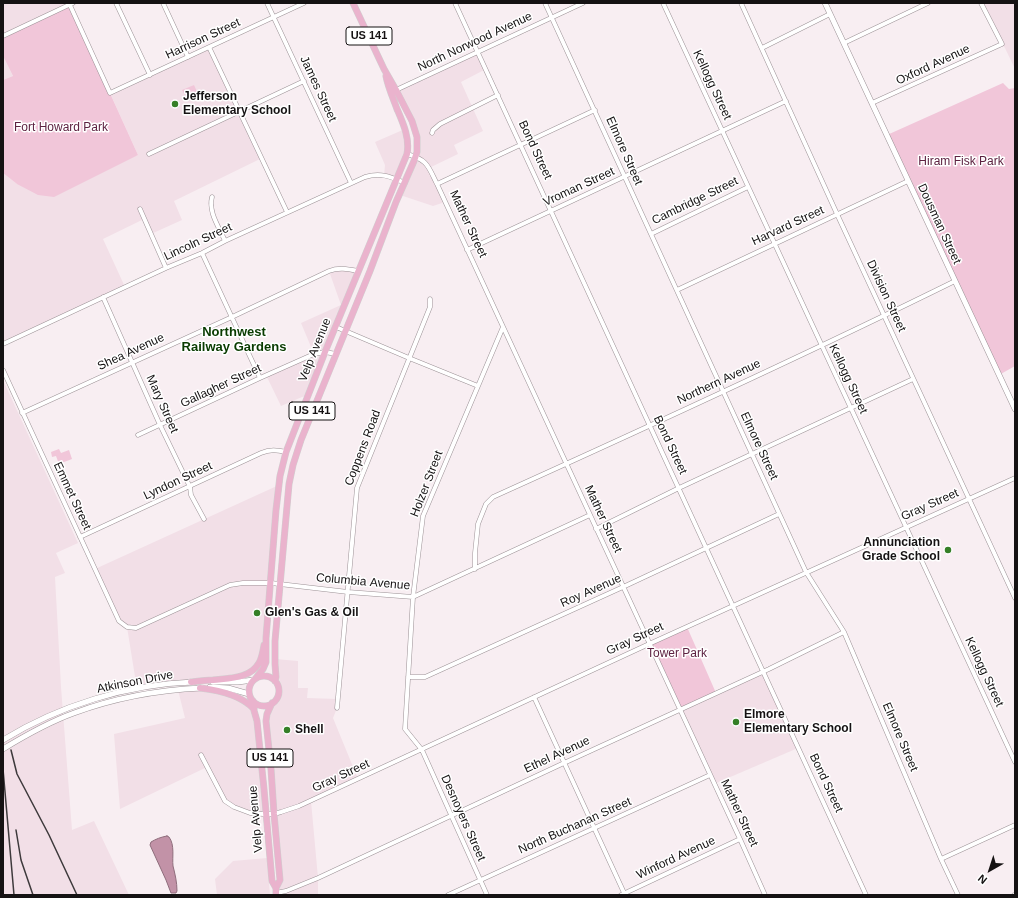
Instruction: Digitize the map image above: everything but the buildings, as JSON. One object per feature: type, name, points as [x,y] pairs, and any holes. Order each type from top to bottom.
[{"type":"main road","name":"US 141","points":[[353,3],[384,69],[414,125],[417,137],[416,156]]},
{"type":"main road","name":"US 141","points":[[384,69],[388,85],[405,130],[408,146],[407,154]]},
{"type":"main road","name":"Velp Avenue","points":[[255,679],[264,668],[266,662],[266,638],[279,485],[286,452],[325,352],[407,154]]},
{"type":"main road","name":"Velp Avenue","points":[[275,681],[275,641],[288,492],[293,465],[301,440],[416,156]]},
{"type":"main road","points":[[191,682],[236,677],[250,672],[255,669],[260,661],[266,638]]},
{"type":"main road","points":[[261,676],[266,676],[275,681],[278,688],[278,693],[276,699],[272,703],[262,705],[253,701],[249,694],[249,687],[255,679],[261,676]]},
{"type":"main road","points":[[200,688],[226,693],[245,702],[254,710]]},
{"type":"main road","name":"Velp Avenue","points":[[253,701],[257,721],[272,881],[276,892]]},
{"type":"main road","name":"Velp Avenue","points":[[272,703],[267,714],[266,721],[280,880],[276,892]]},
{"type":"street","points":[[116,3],[150,75]]},
{"type":"street","points":[[163,3],[188,57]]},
{"type":"street","name":"James Street","points":[[268,3],[351,183]]},
{"type":"street","name":"Harrison Street","points":[[71,4],[110,93],[304,3]]},
{"type":"street","name":"Bond Street","points":[[455,3],[866,895]]},
{"type":"street","name":"Elmore Street","points":[[545,3],[806,572],[844,632],[941,859],[958,895]]},
{"type":"street","name":"North Norwood Avenue","points":[[396,90],[583,3]]},
{"type":"street","name":"Kellogg Street","points":[[664,3],[774,244],[1015,762]]},
{"type":"street","name":"Division Street","points":[[741,3],[1015,598]]},
{"type":"street","name":"Dousman Street","points":[[825,3],[1015,410]]},
{"type":"street","points":[[844,43],[928,3]]},
{"type":"street","name":"Oxford Avenue","points":[[872,103],[1002,44],[982,3]]},
{"type":"street","points":[[3,36],[71,4]]},
{"type":"street","points":[[762,48],[830,14]]},
{"type":"street","points":[[210,47],[287,212]]},
{"type":"street","points":[[148,154],[304,81]]},
{"type":"street","points":[[432,133],[433,130],[440,124],[498,95]]},
{"type":"street","name":"Vroman Street","points":[[467,250],[786,101]]},
{"type":"street","points":[[437,184],[595,110]]},
{"type":"street","points":[[407,154],[416,156]]},
{"type":"street","name":"Mather Street","points":[[416,156],[426,164],[437,184],[765,895]]},
{"type":"street","name":"Lincoln Street","points":[[3,344],[102,297],[202,253],[287,212],[365,177],[376,175],[389,177],[405,183]]},
{"type":"street","name":"Harvard Street","points":[[677,290],[908,180]]},
{"type":"street","name":"Cambridge Street","points":[[651,234],[748,187]]},
{"type":"street","points":[[212,197],[210,204],[212,211],[225,241]]},
{"type":"street","points":[[140,209],[166,268]]},
{"type":"street","points":[[202,253],[260,378]]},
{"type":"street","name":"Shea Avenue","points":[[22,413],[333,270],[344,268],[358,271]]},
{"type":"street","name":"Northern Avenue","points":[[475,569],[478,524],[486,504],[493,497],[650,426],[955,281]]},
{"type":"street","name":"Mary Street","points":[[102,297],[160,425],[190,486],[191,495],[204,519]]},
{"type":"street","name":"Coppens Road","points":[[337,708],[356,488],[430,308],[430,299]]},
{"type":"street","points":[[336,327],[478,386]]},
{"type":"street","name":"Holzer Street","points":[[421,749],[405,729],[414,597],[423,516],[503,327]]},
{"type":"street","name":"Gallagher Street","points":[[138,435],[314,354],[325,352],[336,354]]},
{"type":"street","name":"Emmet Street","points":[[3,370],[119,621],[127,627]]},
{"type":"street","points":[[596,528],[913,379]]},
{"type":"street","name":"Lyndon Street","points":[[80,537],[266,451],[274,450],[286,452]]},
{"type":"street","name":"Gray Street","points":[[201,755],[225,801],[234,807],[250,813],[274,814],[283,812],[299,806],[806,572],[1015,478]]},
{"type":"street","name":"Roy Avenue","points":[[408,677],[425,677],[780,514]]},
{"type":"street","name":"Columbia Avenue","points":[[127,627],[136,628],[230,585],[243,583],[271,583],[348,592],[414,597],[590,515]]},
{"type":"street","name":"Ethel Avenue","points":[[276,892],[286,891],[318,878],[844,632]]},
{"type":"street","name":"Atkinson Drive","points":[[3,740],[38,720],[70,707],[99,698],[151,686],[191,682],[229,682],[255,679]]},
{"type":"street","name":"Atkinson Drive","points":[[3,749],[46,725],[74,713],[113,701],[148,694],[200,688],[228,688],[249,694]]},
{"type":"street","points":[[534,697],[623,894]]},
{"type":"street","name":"Desnoyers Street","points":[[421,749],[487,895]]},
{"type":"street","name":"North Buchanan Street","points":[[448,895],[710,775]]},
{"type":"street","points":[[941,859],[1015,825]]},
{"type":"street","name":"Winford Avenue","points":[[623,894],[740,840]]},
{"type":"shaded area","points":[[3,3],[69,3],[3,36]]},
{"type":"shaded area","points":[[981,3],[1015,3],[1015,69],[1005,48]]},
{"type":"shaded area","points":[[209,47],[262,158],[174,201],[182,220],[151,234],[144,219],[103,239],[125,287],[3,344],[3,173],[17,184],[138,155],[110,93]]},
{"type":"shaded area","points":[[478,52],[486,69],[461,82],[483,131],[454,145],[458,154],[429,168],[445,202],[433,206],[400,195],[414,161],[417,137],[396,90]]},
{"type":"shaded area","points":[[3,56],[13,76],[3,80]]},
{"type":"shaded area","points":[[405,129],[408,146],[397,180],[384,176],[385,165],[375,142]]},
{"type":"shaded area","points":[[329,271],[358,271],[308,396],[281,406],[266,375],[314,354],[301,323],[341,305]]},
{"type":"shaded area","points":[[3,380],[78,543],[56,553],[65,573],[55,577],[61,687],[72,830],[94,821],[129,895],[3,895]]},
{"type":"shaded area","points":[[279,485],[271,583],[261,658],[250,672],[137,689],[127,627],[119,621],[95,569]]},
{"type":"shaded area","points":[[275,659],[298,661],[298,688],[308,688],[307,698],[338,699],[337,708],[333,718],[358,779],[311,801],[318,878],[318,895],[276,895],[280,880],[266,721],[278,693],[278,688],[275,681]]},
{"type":"shaded area","name":"Elmore Elementary School","points":[[763,671],[798,748],[714,784],[680,709]]},
{"type":"shaded area","points":[[200,688],[226,693],[254,709],[264,789],[263,814],[250,813],[225,801],[207,767],[120,809],[114,734],[185,718],[178,690]]},
{"type":"shaded area","points":[[167,836],[171,840],[173,847],[173,866],[177,888],[176,893],[171,893],[150,845],[151,842]]},
{"type":"shaded area","points":[[267,858],[270,895],[217,895],[215,879],[233,861]]},
{"type":"green space","name":"Fort Howard Park","points":[[70,5],[138,155],[54,197],[38,195],[17,184],[3,173],[3,80],[13,76],[3,56],[3,36]]},
{"type":"green space","name":"Hiram Fisk Park","points":[[1003,83],[1009,89],[1015,88],[1015,366],[999,375],[887,135]]},
{"type":"green space","points":[[194,85],[198,94],[189,98],[186,97],[182,90]]},
{"type":"green space","points":[[59,449],[61,453],[69,450],[72,459],[59,464],[56,456],[52,457],[51,452]]},
{"type":"green space","name":"Tower Park","points":[[687,627],[716,693],[680,709],[649,644]]},
{"type":"railway","points":[[11,750],[17,774],[49,835],[77,895]]},
{"type":"railway","points":[[3,769],[14,895]]},
{"type":"railway","points":[[16,830],[21,860],[33,895]]},
{"type":"place","name":"Jefferson Elementary School","points":[[175,104]]},
{"type":"place","name":"Annunciation Grade School","points":[[948,550]]},
{"type":"place","name":"Glen's Gas & Oil","points":[[257,613]]},
{"type":"place","name":"Elmore Elementary School","points":[[736,722]]},
{"type":"place","name":"Shell","points":[[287,730]]},
{"type":"district","name":"Northwest Railway Gardens","points":[[234,340]]}]
